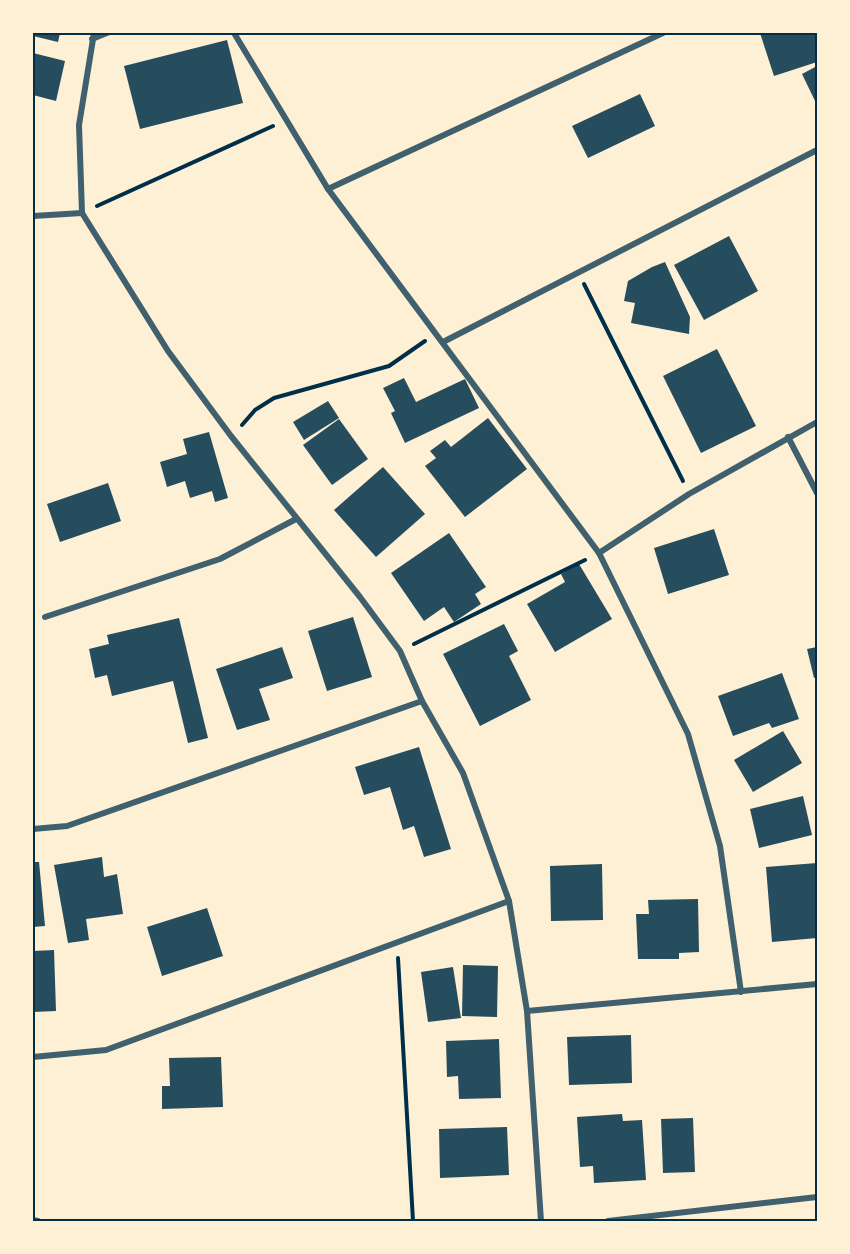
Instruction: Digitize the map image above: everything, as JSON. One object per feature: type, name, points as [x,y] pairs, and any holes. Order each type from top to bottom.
[{"type":"street","points":[[107,33],[93,36],[79,125],[82,213],[168,351],[231,436],[360,597],[400,651],[422,701],[463,773],[509,902],[527,1011],[542,1221]]},
{"type":"street","points":[[234,33],[328,189],[599,553],[688,734],[720,846],[741,992]]},
{"type":"street","points":[[328,189],[663,33]]},
{"type":"street","points":[[443,342],[817,150]]},
{"type":"street","points":[[33,216],[82,213]]},
{"type":"street","points":[[599,553],[689,494],[817,422]]},
{"type":"street","points":[[788,437],[817,493]]},
{"type":"street","points":[[45,617],[220,559],[296,519]]},
{"type":"street","points":[[33,829],[67,826],[422,701]]},
{"type":"street","points":[[33,1057],[106,1050],[509,902]]},
{"type":"street","points":[[527,1011],[817,984]]},
{"type":"street","points":[[608,1221],[817,1197]]},
{"type":"street","points":[[33,1220],[38,1221]]},
{"type":"path","points":[[82,213],[287,120]]},
{"type":"path","points":[[579,272],[689,494]]},
{"type":"path","points":[[231,436],[255,410],[274,398],[389,366],[435,334]]},
{"type":"path","points":[[400,651],[599,553]]},
{"type":"path","points":[[397,943],[413,1221]]},
{"type":"building","points":[[33,33],[60,33],[58,42],[33,36]]},
{"type":"building","points":[[760,33],[817,33],[817,62],[774,76]]},
{"type":"building","points":[[227,40],[243,103],[140,129],[124,66]]},
{"type":"building","points":[[33,53],[65,61],[56,101],[33,95]]},
{"type":"building","points":[[817,66],[817,105],[802,74]]},
{"type":"building","points":[[640,94],[655,126],[588,158],[572,126]]},
{"type":"building","points":[[729,236],[758,291],[704,320],[674,265]]},
{"type":"building","points":[[665,262],[690,317],[689,334],[631,323],[635,303],[624,301],[628,281]]},
{"type":"building","points":[[717,349],[756,426],[701,453],[663,376]]},
{"type":"building","points":[[404,378],[416,402],[465,379],[479,408],[405,443],[391,413],[395,411],[383,388]]},
{"type":"building","points":[[328,401],[339,418],[304,440],[293,422]]},
{"type":"building","points":[[488,418],[527,469],[465,517],[425,466],[436,458],[430,451],[445,440],[451,447]]},
{"type":"building","points":[[339,419],[368,459],[332,485],[303,445]]},
{"type":"building","points":[[209,432],[228,498],[215,502],[212,491],[190,498],[185,481],[167,487],[160,462],[187,454],[183,439]]},
{"type":"building","points":[[383,467],[425,514],[376,557],[334,510]]},
{"type":"building","points":[[108,483],[121,521],[60,542],[47,504]]},
{"type":"building","points":[[714,529],[729,575],[668,594],[654,548]]},
{"type":"building","points":[[449,533],[486,587],[475,594],[481,604],[454,622],[444,607],[424,621],[391,573]]},
{"type":"building","points":[[579,564],[612,619],[555,652],[527,604],[565,582],[561,574]]},
{"type":"building","points":[[353,617],[372,677],[327,691],[308,631]]},
{"type":"building","points":[[179,618],[208,738],[188,743],[173,681],[112,696],[107,675],[95,678],[89,649],[109,644],[107,635]]},
{"type":"building","points":[[504,624],[518,651],[509,656],[531,700],[480,726],[443,654]]},
{"type":"building","points":[[282,647],[293,678],[259,689],[270,720],[237,730],[216,669]]},
{"type":"building","points":[[817,647],[817,677],[814,678],[807,649]]},
{"type":"building","points":[[782,673],[799,719],[772,728],[769,723],[733,736],[718,696]]},
{"type":"building","points":[[783,731],[802,763],[753,792],[734,760]]},
{"type":"building","points":[[419,747],[451,849],[424,857],[414,826],[403,830],[390,787],[364,795],[355,767]]},
{"type":"building","points":[[803,796],[812,835],[759,848],[750,809]]},
{"type":"building","points":[[102,857],[104,877],[117,874],[123,914],[86,919],[89,940],[68,943],[54,865]]},
{"type":"building","points":[[33,862],[39,862],[45,926],[33,927]]},
{"type":"building","points":[[817,863],[817,938],[772,942],[766,867]]},
{"type":"building","points":[[602,864],[603,920],[551,921],[550,866]]},
{"type":"building","points":[[698,899],[699,952],[679,953],[679,959],[638,959],[636,914],[649,914],[648,900]]},
{"type":"building","points":[[207,908],[223,956],[162,976],[147,927]]},
{"type":"building","points":[[54,950],[56,1011],[33,1012],[33,951]]},
{"type":"building","points":[[463,965],[498,966],[497,1017],[462,1016]]},
{"type":"building","points":[[453,967],[461,1018],[428,1022],[421,972]]},
{"type":"building","points":[[631,1035],[632,1083],[569,1085],[567,1037]]},
{"type":"building","points":[[499,1039],[501,1098],[459,1099],[458,1076],[447,1077],[446,1041]]},
{"type":"building","points":[[221,1057],[223,1107],[162,1109],[162,1086],[170,1086],[169,1058]]},
{"type":"building","points":[[622,1114],[623,1121],[642,1120],[646,1180],[594,1183],[593,1166],[580,1167],[577,1117]]},
{"type":"building","points":[[693,1118],[695,1172],[663,1173],[661,1119]]},
{"type":"building","points":[[507,1127],[509,1175],[440,1178],[439,1129]]}]
